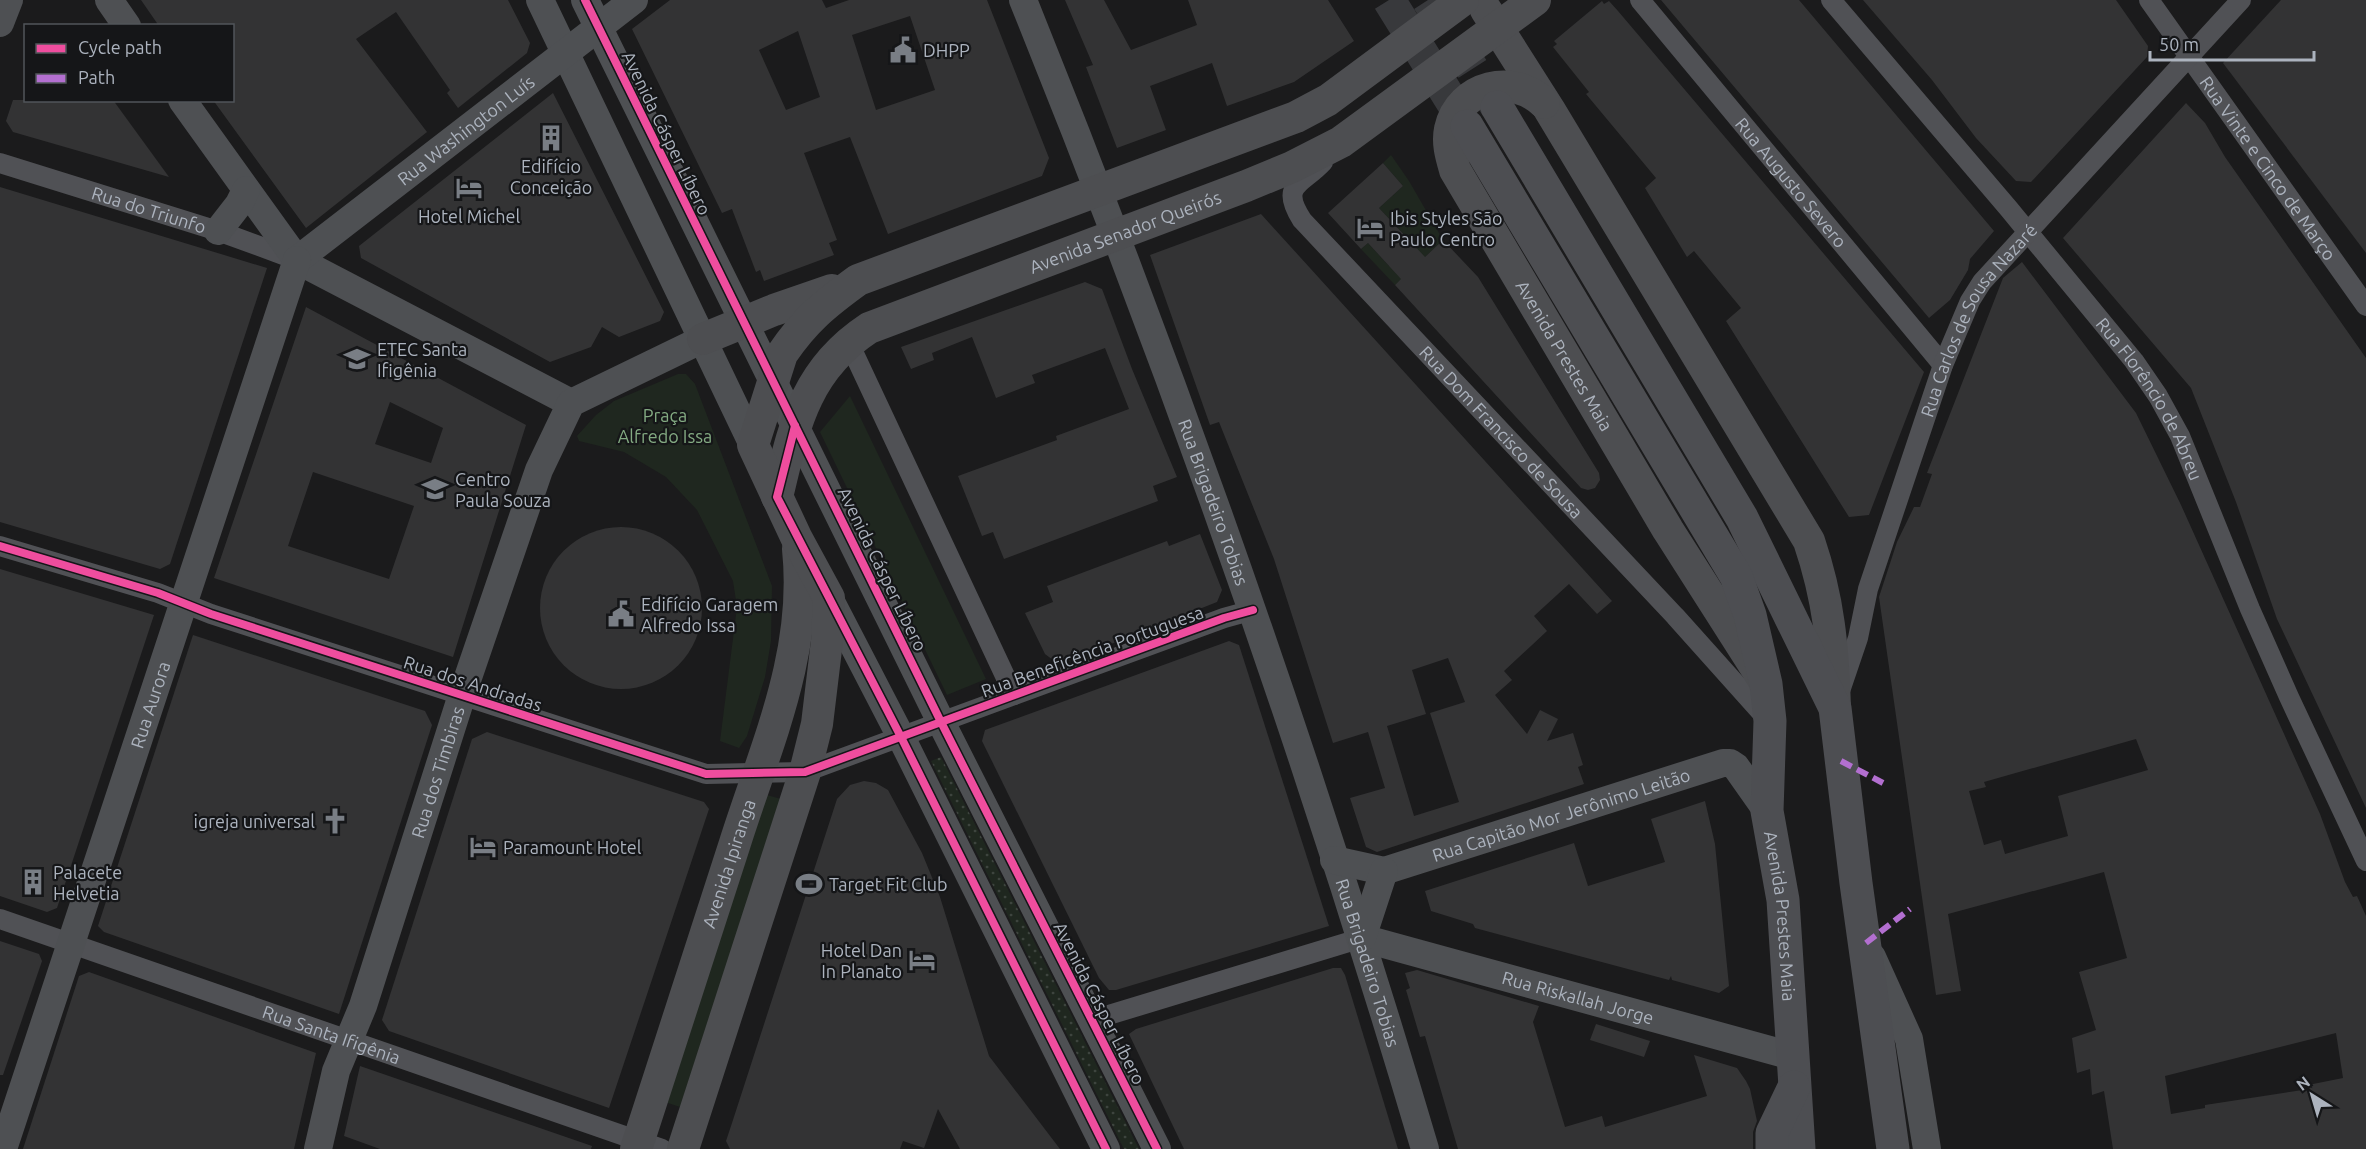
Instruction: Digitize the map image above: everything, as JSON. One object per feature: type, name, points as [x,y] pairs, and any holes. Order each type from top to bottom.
[{"type":"highway","name":"Avenida Prestes Maia","points":[[1497,107],[1742,518],[1835,708],[1893,1149]]},
{"type":"highway","name":"Avenida Prestes Maia","points":[[1467,126],[1736,576],[1750,615],[1766,684],[1770,721],[1767,811],[1784,900],[1799,1149]]},
{"type":"highway","points":[[1772,1149],[1772,1132],[1794,1088]]},
{"type":"main road","points":[[703,339],[743,322],[1296,117],[1328,100],[1463,0]]},
{"type":"main road","name":"Avenida Prestes Maia","points":[[1479,0],[1549,109],[1809,542],[1822,579],[1833,645],[1835,708]]},
{"type":"main road","name":"Avenida Senador Queirós","points":[[777,497],[795,426],[812,386],[849,343],[880,323],[1292,167],[1341,142],[1535,0]]},
{"type":"main road","name":"Avenida Prestes Maia","points":[[1549,109],[1534,94],[1515,86],[1494,86],[1475,94],[1460,108],[1451,126],[1449,147],[1455,170],[1668,530],[1766,684]]},
{"type":"main road","points":[[683,1149],[805,772],[818,723],[827,641],[829,598],[797,539],[753,445],[782,354],[799,329],[823,306],[858,280]]},
{"type":"main road","name":"Avenida Ipiranga","points":[[646,1146],[758,773],[785,695],[800,610],[801,576],[797,539]]},
{"type":"street","points":[[0,23],[9,0]]},
{"type":"street","points":[[109,0],[126,24]]},
{"type":"street","points":[[540,0],[567,52],[753,445]]},
{"type":"street","name":"Avenida Cásper Líbero","points":[[585,0],[941,722],[1157,1149]]},
{"type":"street","name":"Rua Washington Luís","points":[[297,260],[634,0]]},
{"type":"street","name":"Rua Brigadeiro Tobias","points":[[1023,0],[1117,235],[1253,610],[1362,939],[1425,1149]]},
{"type":"street","name":"Rua Augusto Severo","points":[[1640,0],[1943,365]]},
{"type":"street","name":"Rua Florêncio de Abreu","points":[[1831,0],[2009,209],[2134,362],[2158,396],[2180,436],[2250,609],[2366,861]]},
{"type":"street","name":"Rua Vinte e Cinco de Março","points":[[2149,0],[2366,306]]},
{"type":"street","name":"Rua Carlos de Sousa Nazaré","points":[[1835,708],[1858,638],[1868,589],[1943,365],[1970,301],[1982,282],[2241,0]]},
{"type":"street","points":[[183,102],[297,260],[572,403],[703,339]]},
{"type":"street","name":"Rua Dom Francisco de Sousa","points":[[1341,142],[1318,168],[1293,189],[1291,197],[1302,220],[1675,616],[1770,721]]},
{"type":"street","name":"Rua do Triunfo","points":[[0,163],[218,231],[297,260]]},
{"type":"street","points":[[218,231],[239,204],[246,190]]},
{"type":"street","name":"Rua Aurora","points":[[3,1149],[297,260]]},
{"type":"street","points":[[849,343],[1014,695]]},
{"type":"street","name":"Rua dos Timbiras","points":[[318,1149],[336,1071],[363,1006],[462,695],[539,470],[572,403]]},
{"type":"street","name":"Rua dos Andradas","points":[[0,546],[183,602],[234,621],[706,774],[805,772],[941,722]]},
{"type":"street","points":[[829,598],[901,737],[1106,1149]]},
{"type":"street","name":"Rua Beneficência Portuguesa","points":[[941,722],[1224,618],[1253,610]]},
{"type":"street","name":"Rua Capitão Mor Jerônimo Leitão","points":[[1384,871],[1723,763],[1730,763],[1736,767],[1767,811]]},
{"type":"street","points":[[1092,1020],[1362,939],[1384,871],[1334,860]]},
{"type":"street","name":"Rua Santa Ifigênia","points":[[0,919],[646,1146]]},
{"type":"street","name":"Rua Riskallah Jorge","points":[[1362,939],[1792,1056]]},
{"type":"street","name":"Avenida Prestes Maia","points":[[1866,943],[1910,1040],[1927,1149]]},
{"type":"green space","points":[[1391,155],[1443,240],[1395,285],[1361,249],[1368,243],[1389,266],[1413,244],[1379,208],[1403,186],[1383,163]]},
{"type":"green space","name":"Praça Alfredo Issa","points":[[678,374],[686,374],[695,384],[772,586],[771,641],[765,677],[747,736],[739,748],[720,741],[737,607],[733,581],[697,510],[666,477],[624,452],[579,441],[577,436],[596,415],[614,401]]},
{"type":"green space","points":[[850,396],[986,679],[947,695],[820,432]]},
{"type":"green space","points":[[941,757],[1139,1149],[1124,1149],[931,761]]},
{"type":"green space","points":[[767,795],[781,799],[680,1107],[665,1102]]},
{"type":"building","points":[[141,0],[508,0],[530,43],[527,53],[458,108],[447,93],[450,90],[396,12],[356,39],[427,132],[306,228],[214,102],[234,102],[234,24],[158,24]]},
{"type":"building","points":[[670,0],[822,0],[826,8],[849,0],[987,0],[1049,158],[1042,176],[888,234],[850,137],[804,153],[837,240],[829,243],[834,255],[764,281],[760,270],[756,272],[732,209],[722,213],[632,29]],"holes":[[[910,16],[935,90],[876,110],[852,35]],[[798,31],[820,97],[786,110],[759,50]]]},
{"type":"building","points":[[1065,0],[1104,0],[1131,50],[1197,25],[1188,0],[1328,0],[1354,41],[1294,82],[1227,106],[1212,63],[1150,86],[1166,130],[1117,148],[1086,67],[1093,65]]},
{"type":"building","points":[[1661,0],[1799,0],[1994,231],[1970,259],[1968,270],[1950,300],[1929,318]]},
{"type":"building","points":[[1863,0],[2116,0],[2148,46],[2147,57],[2031,182],[2016,181],[1976,138],[1932,80]]},
{"type":"building","points":[[2281,0],[2366,0],[2366,253],[2223,63]]},
{"type":"building","points":[[1602,1],[1604,4],[1609,1],[1618,11],[1924,372],[1869,515],[1849,517],[1726,321],[1741,308],[1694,251],[1687,257],[1645,188],[1656,178],[1586,94],[1589,92],[1553,47],[1557,44],[1554,41]]},
{"type":"building","points":[[553,93],[664,312],[660,321],[619,337],[602,327],[591,347],[550,362],[361,258],[359,246]]},
{"type":"building","points":[[13,100],[114,102],[169,177],[13,132],[6,121]]},
{"type":"building","points":[[2186,103],[2205,123],[2225,157],[2366,358],[2366,808],[2277,619],[2236,502],[2191,388],[2063,238]]},
{"type":"building","points":[[1383,163],[1403,186],[1379,208],[1425,257],[1443,240],[1478,277],[1599,473],[1600,480],[1595,488],[1588,490],[1581,488],[1395,285],[1401,279],[1368,243],[1361,249],[1328,213]]},
{"type":"building","points":[[0,187],[267,268],[170,564],[160,569],[0,522]]},
{"type":"building","points":[[1261,214],[1612,601],[1597,614],[1569,584],[1534,616],[1547,631],[1504,671],[1512,680],[1495,695],[1527,734],[1540,710],[1558,719],[1547,741],[1573,733],[1583,765],[1578,767],[1584,784],[1377,852],[1366,847],[1350,798],[1385,788],[1368,732],[1333,743],[1274,559],[1219,422],[1210,425],[1150,255]],"holes":[[[1448,658],[1465,702],[1430,713],[1459,802],[1414,816],[1387,726],[1426,714],[1412,670]]]},
{"type":"building","points":[[2022,262],[2136,413],[2181,505],[2320,814],[2345,882],[2353,897],[2357,896],[2366,916],[2366,1149],[2113,1149],[2104,1091],[2092,1095],[2090,1069],[2077,1073],[2072,1038],[2096,1030],[2079,972],[2127,958],[2104,872],[1948,914],[1961,991],[1936,995],[1879,597],[1897,542],[1914,507],[1920,507],[1932,474],[1927,473],[2003,278]],"holes":[[[2136,739],[2148,770],[2058,796],[2068,836],[2005,854],[2001,840],[1984,845],[1969,791],[1986,787],[1984,782]],[[2336,1033],[2343,1078],[2308,1085],[2309,1089],[2205,1105],[2205,1108],[2171,1114],[2165,1076]]]},
{"type":"building","points":[[1085,282],[1102,289],[1177,477],[1153,486],[1158,501],[1004,559],[993,532],[982,536],[958,476],[1057,440],[1056,436],[1129,409],[1105,348],[1032,375],[1035,383],[996,398],[972,337],[932,353],[934,360],[911,369],[901,347]]},
{"type":"building","name":"Centro Paula Souza","points":[[306,307],[526,425],[453,657],[214,578]],"holes":[[[390,402],[443,428],[431,463],[375,444]],[[313,472],[414,506],[389,579],[288,546]]]},
{"type":"building","name":"Edifício Garagem Alfredo Issa","points":[[621,527],[652,533],[678,551],[696,577],[702,608],[696,639],[678,665],[652,683],[621,689],[590,683],[564,665],[546,639],[540,608],[546,577],[564,551],[590,533]]},
{"type":"building","points":[[1200,534],[1222,590],[1217,602],[1068,661],[1053,660],[1045,654],[1025,613],[1053,602],[1047,586],[1167,541],[1169,546]]},
{"type":"building","points":[[0,569],[154,615],[57,908],[47,912],[0,896]]},
{"type":"building","points":[[193,635],[425,711],[432,725],[339,1014],[104,932],[98,926]]},
{"type":"building","points":[[1229,641],[1239,645],[1329,926],[1116,990],[1109,990],[1099,978],[982,741],[985,730]]},
{"type":"building","points":[[487,732],[704,802],[709,809],[609,1108],[389,1031],[382,1020],[472,739]]},
{"type":"building","points":[[864,781],[876,783],[888,790],[922,853],[940,897],[989,1056],[1060,1149],[960,1149],[938,1109],[924,1148],[903,1141],[900,1149],[730,1149],[726,1141],[837,799],[850,785]]},
{"type":"building","points":[[1705,801],[1715,844],[1729,986],[1719,993],[1672,980],[1671,976],[1669,980],[1475,928],[1473,924],[1431,911],[1425,891],[1574,843],[1588,886],[1665,862],[1651,819]]},
{"type":"building","points":[[0,941],[39,954],[42,961],[3,1075],[0,1075]]},
{"type":"building","points":[[1333,968],[1341,968],[1345,975],[1398,1149],[1184,1149],[1129,1034],[1136,1029]]},
{"type":"building","points":[[1417,970],[1539,1006],[1533,1022],[1565,1127],[1602,1116],[1605,1127],[1707,1096],[1694,1055],[1737,1068],[1746,1081],[1757,1121],[1753,1132],[1753,1149],[1458,1149],[1425,1036],[1420,1037],[1406,990],[1410,988],[1405,973]]},
{"type":"building","points":[[89,972],[316,1053],[294,1149],[23,1149],[79,976]]},
{"type":"building","points":[[1596,1024],[1650,1041],[1644,1057],[1590,1040]]},
{"type":"building","points":[[360,1066],[592,1146],[591,1149],[380,1149],[344,1136]]},
{"type":"tunnel","points":[[1389,0],[1467,126]]},
{"type":"tunnel","points":[[1428,0],[1497,107]]},
{"type":"marked path","points":[[1841,761],[1883,783]]},
{"type":"marked path","points":[[1866,943],[1910,909]]},
{"type":"cycle path","points":[[585,0],[941,722],[1157,1149]]},
{"type":"cycle path","points":[[795,426],[777,497],[901,737],[1106,1149]]},
{"type":"cycle path","points":[[0,546],[158,593],[211,614],[706,774],[805,772],[1224,618],[1253,610]]},
{"type":"place","name":"DHPP","points":[[903,50]]},
{"type":"place","name":"Edifício Conceição","points":[[551,138]]},
{"type":"place","name":"Hotel Michel","points":[[469,188]]},
{"type":"place","name":"Ibis Styles São Paulo Centro","points":[[1370,228]]},
{"type":"place","name":"ETEC Santa Ifigênia","points":[[357,359]]},
{"type":"place","name":"Centro Paula Souza","points":[[435,489]]},
{"type":"place","name":"Edifício Garagem Alfredo Issa","points":[[621,614]]},
{"type":"place","name":"igreja universal","points":[[335,821]]},
{"type":"place","name":"Paramount Hotel","points":[[483,847]]},
{"type":"place","name":"Palacete Helvetia","points":[[33,882]]},
{"type":"place","name":"Target Fit Club","points":[[809,884]]},
{"type":"place","name":"Hotel Dan In Planato","points":[[922,960]]}]
